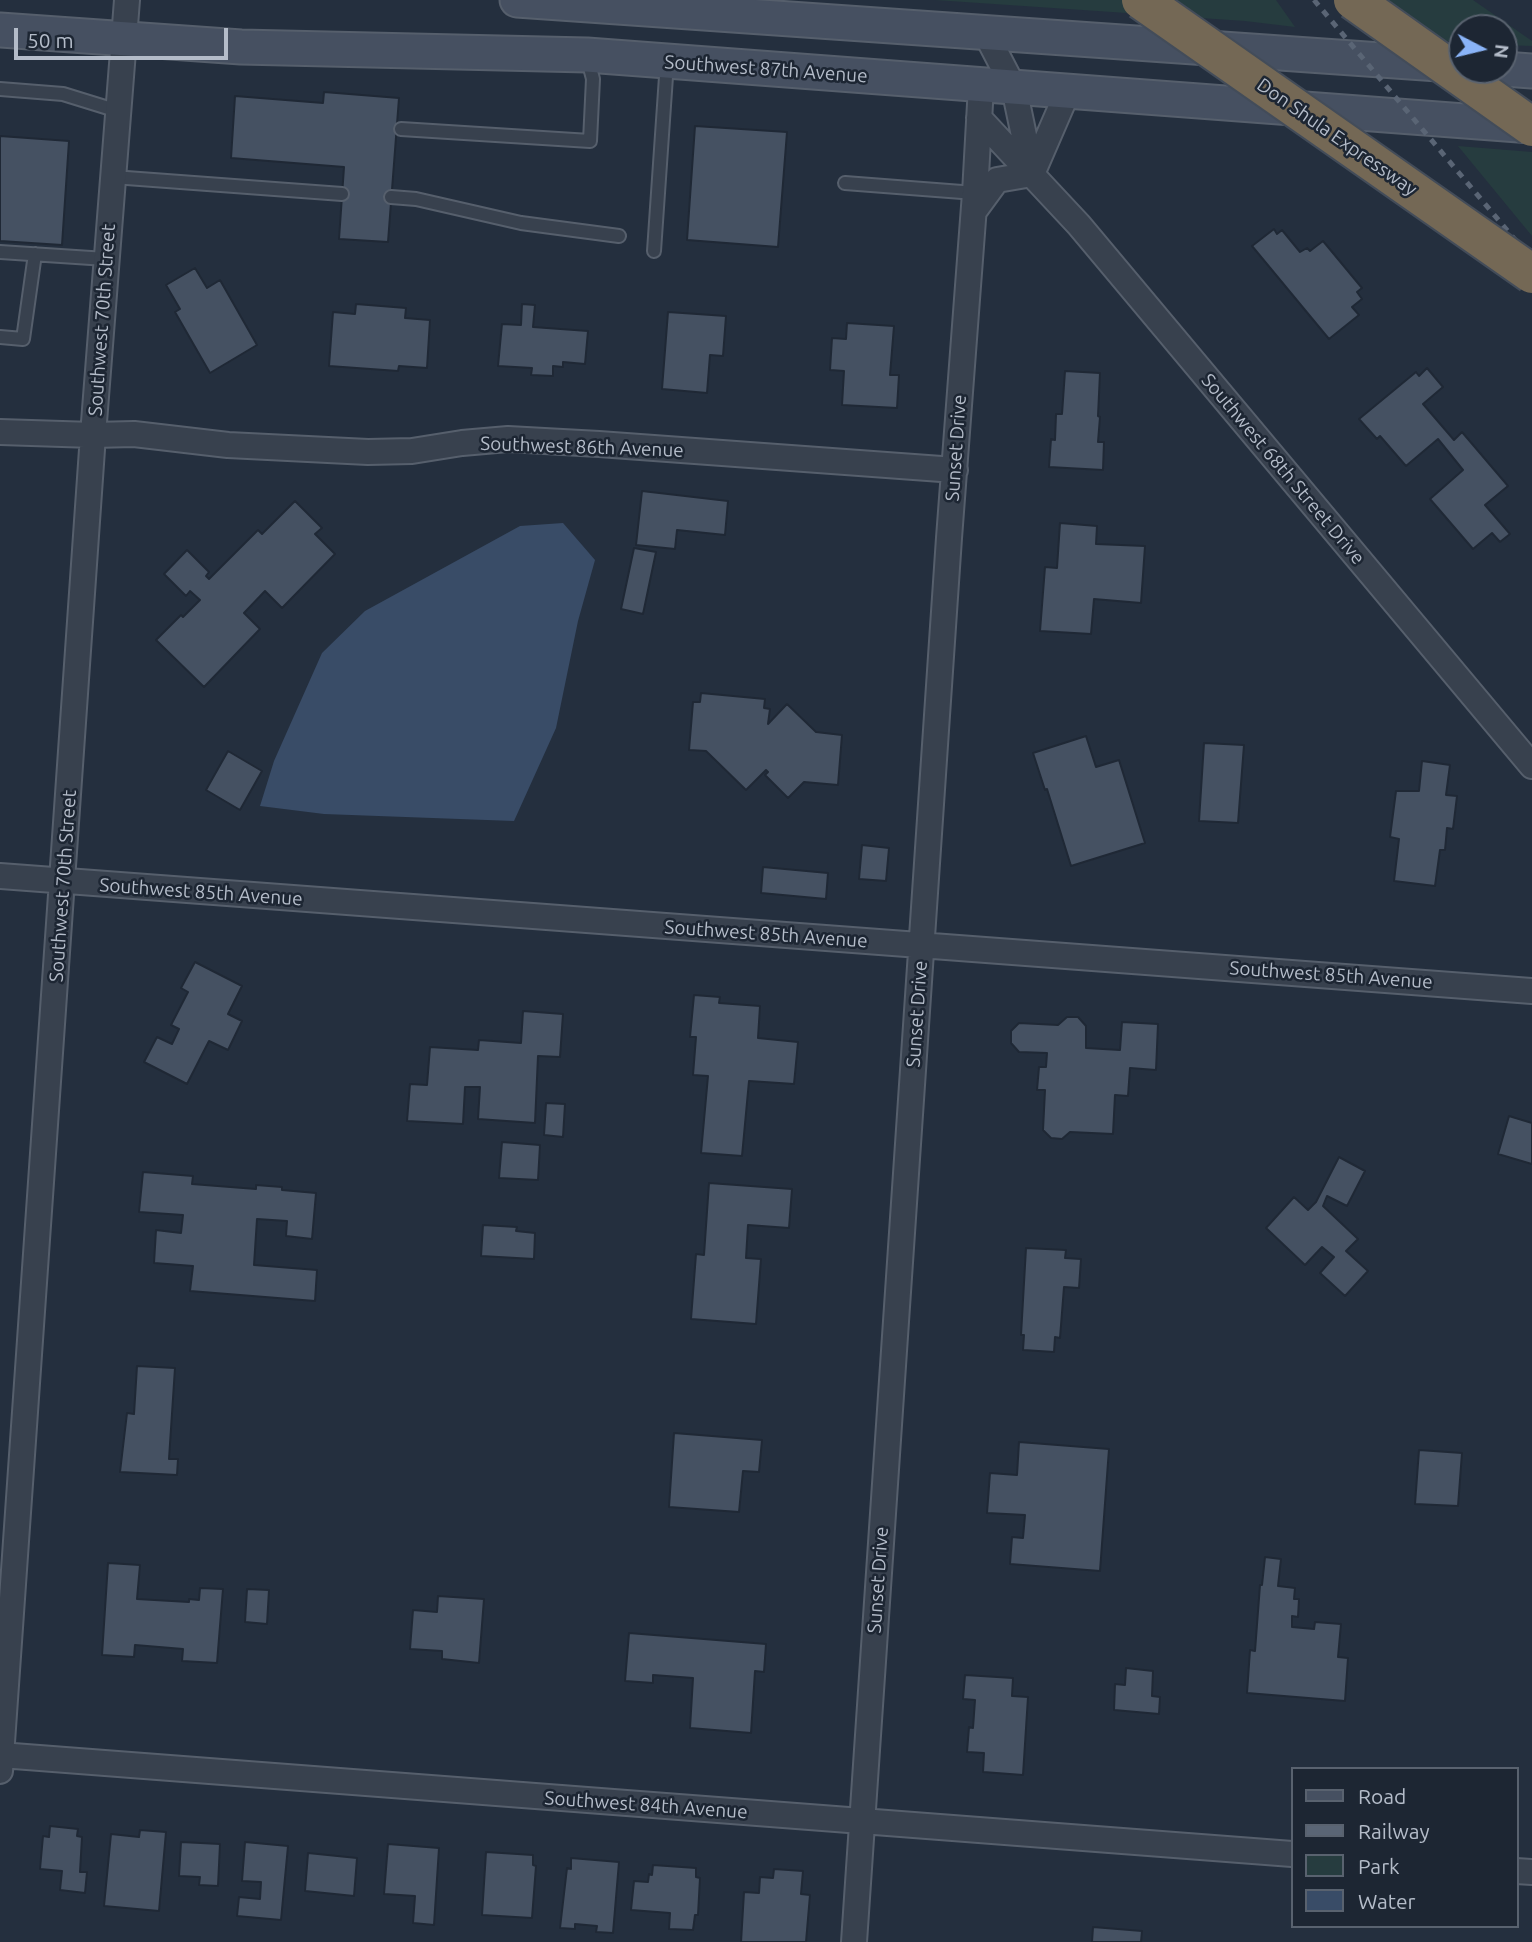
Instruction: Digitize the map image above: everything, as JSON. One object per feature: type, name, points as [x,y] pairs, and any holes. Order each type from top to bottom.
[{"type":"highway","name":"Don Shula Expressway","points":[[1141,0],[1532,274]]},
{"type":"highway","points":[[1353,0],[1532,127]]},
{"type":"main road","points":[[517,0],[1448,65]]},
{"type":"main road","points":[[535,1],[558,16],[575,33],[587,55]]},
{"type":"main road","name":"Southwest 87th Avenue","points":[[0,30],[242,47],[587,55],[667,62],[980,102],[1014,88],[1532,127]]},
{"type":"main road","points":[[980,102],[985,32]]},
{"type":"street","name":"Southwest 70th Street","points":[[1,1760],[93,435],[127,0]]},
{"type":"street","points":[[985,32],[1014,88],[1032,174]]},
{"type":"street","points":[[1032,174],[1068,91]]},
{"type":"street","name":"Southwest 68th Street Drive","points":[[980,102],[1032,174],[1079,225],[1532,766]]},
{"type":"street","name":"Sunset Drive","points":[[854,1942],[980,102]]},
{"type":"street","points":[[975,203],[997,180],[1032,174]]},
{"type":"street","name":"Southwest 86th Avenue","points":[[0,432],[134,434],[228,444],[380,452],[412,451],[508,439],[955,470]]},
{"type":"street","name":"Southwest 85th Avenue","points":[[0,876],[1532,991]]},
{"type":"street","name":"Southwest 84th Avenue","points":[[1,1760],[1290,1854]]},
{"type":"lane","points":[[401,129],[590,141],[593,79],[587,55]]},
{"type":"lane","points":[[654,251],[667,62]]},
{"type":"lane","points":[[0,89],[63,94],[118,111]]},
{"type":"lane","points":[[113,177],[342,194]]},
{"type":"lane","points":[[845,183],[975,203]]},
{"type":"lane","points":[[391,197],[416,199],[521,223],[619,236]]},
{"type":"lane","points":[[0,251],[106,259]]},
{"type":"lane","points":[[0,337],[23,339],[35,254]]},
{"type":"green space","points":[[935,0],[1276,0],[1295,27],[1245,21]]},
{"type":"green space","points":[[1344,0],[1473,0],[1493,14],[1448,14],[1448,41],[1377,36]]},
{"type":"green space","points":[[1518,31],[1532,41],[1532,46],[1518,46]]},
{"type":"green space","points":[[1458,146],[1532,152],[1532,236]]},
{"type":"water","points":[[563,523],[595,560],[578,621],[556,728],[514,821],[324,814],[260,806],[274,761],[322,653],[365,611],[520,526]]},
{"type":"building","points":[[324,92],[399,98],[388,242],[339,239],[344,167],[231,158],[235,96],[323,103]]},
{"type":"building","points":[[695,126],[787,132],[778,247],[687,240]]},
{"type":"building","points":[[0,136],[69,141],[62,245],[0,241]]},
{"type":"building","points":[[1274,229],[1277,234],[1282,230],[1300,252],[1307,248],[1310,251],[1323,241],[1362,288],[1357,292],[1362,299],[1352,307],[1359,315],[1329,339],[1252,246]]},
{"type":"building","points":[[195,268],[207,288],[220,280],[257,345],[210,373],[175,312],[180,309],[166,285]]},
{"type":"building","points":[[356,304],[406,308],[405,318],[430,320],[427,368],[399,366],[398,371],[329,366],[333,312],[355,314]]},
{"type":"building","points":[[522,304],[535,305],[533,327],[588,331],[585,364],[563,362],[563,367],[553,366],[553,376],[531,375],[532,368],[498,366],[502,324],[521,325]]},
{"type":"building","points":[[668,312],[726,316],[723,356],[710,355],[707,393],[662,389]]},
{"type":"building","points":[[847,323],[894,326],[890,375],[899,375],[897,408],[842,405],[844,371],[830,370],[832,338],[846,339]]},
{"type":"building","points":[[1427,368],[1443,387],[1423,404],[1454,440],[1462,432],[1508,486],[1485,505],[1510,534],[1500,542],[1492,533],[1473,549],[1430,499],[1463,470],[1438,439],[1406,466],[1380,436],[1377,439],[1359,419],[1416,372],[1419,376]]},
{"type":"building","points":[[1065,371],[1100,373],[1098,442],[1104,442],[1103,470],[1049,467],[1051,439],[1055,440],[1056,414],[1062,414]]},
{"type":"building","points":[[642,491],[728,501],[725,535],[677,530],[675,549],[636,545]]},
{"type":"building","points":[[295,501],[322,528],[315,534],[335,554],[282,608],[265,591],[244,613],[260,629],[204,687],[156,640],[200,600],[190,591],[186,596],[164,574],[187,550],[209,572],[206,576],[209,579],[258,530],[262,534]]},
{"type":"building","points":[[1060,523],[1097,526],[1096,544],[1145,546],[1141,603],[1094,599],[1091,634],[1040,631],[1045,567],[1057,568]]},
{"type":"building","points":[[634,548],[656,552],[643,614],[621,609]]},
{"type":"building","points":[[701,693],[765,699],[764,708],[770,709],[768,724],[787,704],[816,732],[842,735],[838,785],[804,782],[788,798],[765,775],[768,772],[766,770],[746,790],[706,751],[689,750],[693,702],[700,702]]},
{"type":"building","points":[[1086,736],[1096,767],[1119,760],[1145,843],[1071,866],[1033,753]]},
{"type":"building","points":[[1204,743],[1244,745],[1238,823],[1199,821]]},
{"type":"building","points":[[228,751],[262,771],[240,810],[206,790]]},
{"type":"building","points":[[1422,761],[1450,765],[1446,795],[1457,796],[1453,829],[1447,828],[1445,850],[1440,850],[1435,886],[1394,881],[1399,839],[1390,837],[1396,791],[1419,791]]},
{"type":"building","points":[[862,845],[889,848],[886,881],[859,879]]},
{"type":"building","points":[[763,867],[828,873],[826,899],[761,893]]},
{"type":"building","points":[[195,962],[242,986],[228,1014],[242,1021],[228,1050],[209,1041],[187,1084],[144,1062],[157,1037],[172,1044],[179,1029],[171,1025],[188,992],[181,988]]},
{"type":"building","points":[[694,995],[720,997],[719,1003],[760,1006],[758,1038],[798,1042],[794,1084],[749,1081],[742,1156],[701,1153],[708,1076],[693,1075],[696,1037],[690,1037]]},
{"type":"building","points":[[523,1011],[563,1014],[560,1057],[538,1056],[535,1123],[478,1119],[480,1087],[465,1087],[463,1124],[407,1121],[410,1084],[427,1085],[430,1047],[478,1050],[479,1040],[521,1043]]},
{"type":"building","points":[[1067,1017],[1078,1017],[1086,1026],[1086,1048],[1120,1050],[1122,1022],[1158,1024],[1156,1070],[1130,1068],[1128,1096],[1115,1095],[1113,1134],[1070,1132],[1062,1139],[1051,1138],[1043,1130],[1045,1090],[1037,1090],[1039,1067],[1046,1067],[1047,1053],[1019,1052],[1011,1043],[1011,1031],[1019,1023],[1058,1025]]},
{"type":"building","points":[[546,1103],[565,1104],[563,1137],[544,1135]]},
{"type":"building","points":[[1509,1116],[1532,1123],[1532,1164],[1498,1154]]},
{"type":"building","points":[[502,1142],[540,1145],[538,1180],[499,1178]]},
{"type":"building","points":[[1339,1157],[1365,1171],[1347,1206],[1327,1196],[1323,1206],[1358,1239],[1346,1251],[1368,1271],[1345,1296],[1320,1273],[1334,1257],[1322,1247],[1305,1265],[1266,1228],[1294,1197],[1308,1210],[1316,1202]]},
{"type":"building","points":[[143,1172],[193,1176],[192,1184],[256,1189],[256,1185],[316,1193],[312,1239],[286,1236],[287,1221],[257,1219],[254,1265],[317,1270],[315,1301],[190,1291],[193,1266],[154,1263],[156,1230],[181,1233],[183,1215],[139,1212]]},
{"type":"building","points":[[709,1183],[792,1189],[789,1228],[748,1225],[746,1258],[761,1259],[756,1324],[691,1319],[696,1254],[704,1255]]},
{"type":"building","points":[[483,1225],[517,1227],[516,1231],[535,1233],[534,1259],[481,1256]]},
{"type":"building","points":[[1026,1248],[1066,1250],[1065,1258],[1081,1259],[1079,1288],[1064,1287],[1060,1338],[1055,1337],[1054,1352],[1023,1350],[1024,1335],[1021,1335]]},
{"type":"building","points":[[137,1366],[175,1368],[169,1459],[178,1459],[177,1475],[120,1472],[127,1413],[134,1414]]},
{"type":"building","points":[[674,1433],[762,1440],[759,1472],[743,1471],[739,1512],[669,1507]]},
{"type":"building","points":[[1019,1442],[1109,1449],[1100,1571],[1010,1564],[1012,1537],[1023,1538],[1025,1515],[987,1513],[990,1473],[1017,1475]]},
{"type":"building","points":[[1419,1450],[1462,1453],[1458,1506],[1415,1504]]},
{"type":"building","points":[[1265,1557],[1281,1559],[1278,1586],[1295,1588],[1294,1599],[1299,1599],[1298,1617],[1292,1616],[1292,1627],[1314,1629],[1315,1622],[1341,1624],[1338,1657],[1348,1658],[1345,1701],[1247,1693],[1250,1650],[1255,1651]]},
{"type":"building","points":[[108,1563],[140,1565],[137,1599],[189,1602],[189,1599],[199,1600],[200,1588],[223,1589],[217,1663],[182,1661],[183,1649],[135,1645],[134,1657],[102,1655]]},
{"type":"building","points":[[247,1589],[269,1590],[267,1624],[245,1622]]},
{"type":"building","points":[[438,1596],[484,1599],[479,1663],[442,1659],[442,1651],[410,1649],[413,1610],[437,1612]]},
{"type":"building","points":[[629,1633],[766,1644],[764,1672],[755,1671],[751,1733],[690,1728],[693,1678],[653,1675],[653,1683],[625,1681]]},
{"type":"building","points":[[1126,1668],[1153,1671],[1152,1696],[1160,1697],[1159,1714],[1114,1710],[1115,1684],[1125,1685]]},
{"type":"building","points":[[965,1675],[1013,1678],[1012,1696],[1028,1697],[1023,1775],[983,1772],[984,1753],[967,1752],[969,1727],[973,1728],[975,1700],[963,1699]]},
{"type":"building","points":[[50,1826],[78,1829],[77,1836],[82,1837],[80,1872],[87,1872],[85,1893],[60,1890],[62,1871],[40,1869],[43,1836],[49,1837]]},
{"type":"building","points":[[140,1830],[166,1832],[159,1911],[104,1906],[111,1834],[139,1837]]},
{"type":"building","points":[[181,1842],[220,1844],[218,1886],[199,1885],[200,1877],[179,1876]]},
{"type":"building","points":[[245,1842],[288,1846],[281,1920],[237,1916],[239,1897],[260,1899],[261,1882],[242,1881]]},
{"type":"building","points":[[388,1844],[439,1848],[434,1925],[413,1923],[415,1896],[384,1894]]},
{"type":"building","points":[[486,1852],[533,1855],[533,1865],[536,1866],[532,1918],[482,1915]]},
{"type":"building","points":[[308,1853],[357,1858],[354,1896],[305,1891]]},
{"type":"building","points":[[571,1858],[619,1862],[613,1933],[596,1932],[597,1926],[575,1924],[575,1929],[560,1928],[567,1868],[571,1869]]},
{"type":"building","points":[[653,1865],[696,1868],[696,1877],[700,1878],[698,1915],[695,1915],[693,1930],[669,1929],[670,1913],[631,1910],[634,1881],[648,1882]]},
{"type":"building","points":[[774,1869],[803,1871],[801,1894],[810,1895],[806,1942],[741,1942],[744,1892],[759,1893],[760,1877],[773,1878]]},
{"type":"building","points":[[1093,1927],[1142,1931],[1141,1942],[1092,1942]]},
{"type":"railway","points":[[1314,0],[1532,260]]}]
